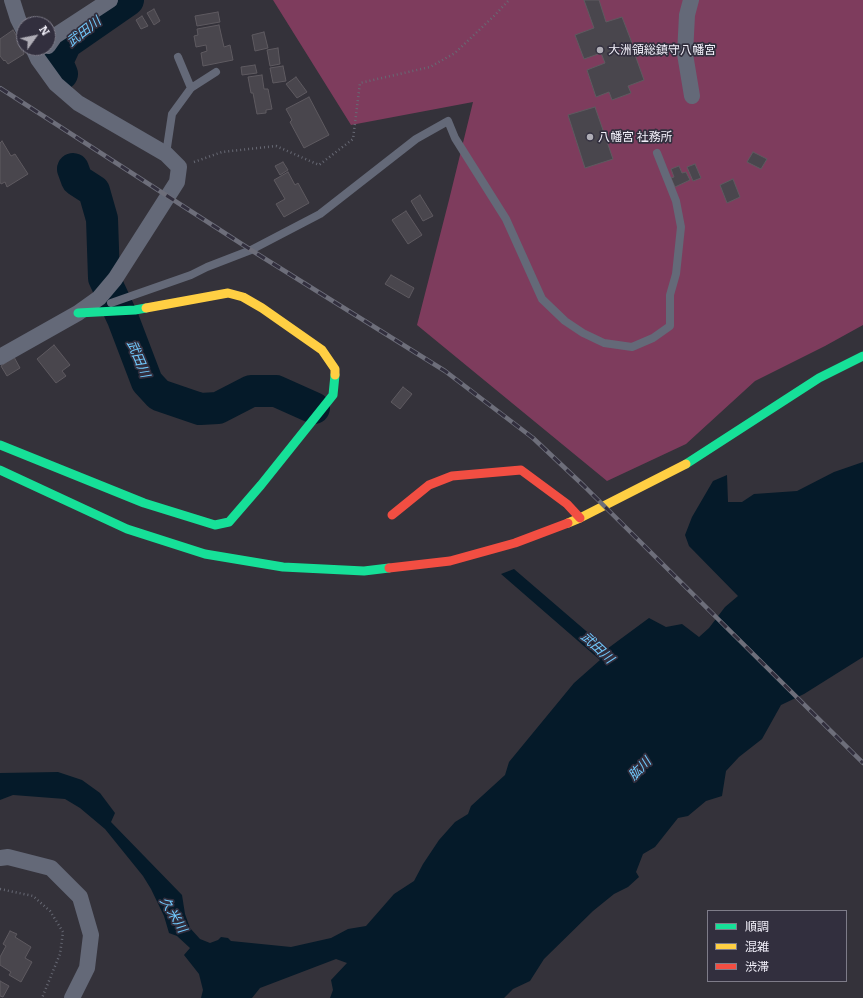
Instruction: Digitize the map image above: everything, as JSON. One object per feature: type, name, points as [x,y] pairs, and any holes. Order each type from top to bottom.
[{"type":"street","points":[[12,0],[17,16]]},
{"type":"street","points":[[56,35],[110,0]]},
{"type":"street","points":[[691,0],[687,14],[685,54],[692,96]]},
{"type":"street","points":[[0,357],[78,314],[99,298],[115,279],[177,182],[179,167],[166,154],[78,104],[56,84],[44,56]]},
{"type":"street","points":[[0,445],[144,503],[215,525],[228,522],[261,485],[333,395],[335,369],[322,350],[262,308],[243,297],[228,293],[135,310],[78,314]]},
{"type":"street","points":[[0,470],[127,529],[205,554],[283,567],[364,571],[450,561],[515,543],[580,518],[679,468],[819,378],[863,356]]},
{"type":"street","points":[[392,515],[429,485],[452,476],[521,470],[567,504],[580,518]]},
{"type":"street","points":[[0,858],[8,857],[51,868],[80,897],[91,935],[87,968],[72,998]]},
{"type":"lane","points":[[178,57],[192,88]]},
{"type":"lane","points":[[166,154],[172,114],[192,88],[216,72]]},
{"type":"lane","points":[[78,314],[146,292],[191,275],[275,238],[320,214],[416,139],[448,121],[456,138],[506,219],[542,299],[564,321],[583,333],[604,343],[632,347],[653,338],[670,326],[670,295],[676,274],[681,227],[676,201],[657,153]]},
{"type":"path","points":[[179,167],[222,152],[276,146],[320,165],[353,139],[360,83],[430,67],[455,53],[495,15],[508,0]]},
{"type":"path","points":[[0,889],[33,896],[50,911],[63,932],[60,954],[42,998]]},
{"type":"shaded area","points":[[273,0],[863,0],[863,325],[755,381],[686,444],[607,481],[417,325],[473,102],[351,125]]},
{"type":"water","points":[[863,462],[863,657],[804,694],[781,705],[762,739],[739,757],[726,771],[722,796],[706,801],[688,816],[678,818],[655,847],[643,854],[636,872],[639,877],[628,887],[614,894],[593,911],[544,959],[530,981],[513,989],[504,998],[330,998],[333,990],[331,980],[347,963],[336,959],[260,988],[252,998],[201,998],[203,990],[199,974],[184,955],[190,948],[177,936],[169,933],[164,916],[143,876],[105,829],[80,808],[65,799],[13,795],[0,800],[0,773],[58,772],[82,780],[100,793],[115,813],[111,822],[182,895],[185,914],[190,928],[200,939],[210,943],[221,937],[228,938],[231,941],[291,947],[331,938],[348,929],[366,926],[394,894],[414,881],[439,840],[455,822],[468,814],[471,806],[505,775],[509,762],[574,683],[600,660],[501,574],[514,569],[607,649],[649,618],[666,627],[682,624],[699,637],[709,628],[725,607],[738,596],[689,546],[685,535],[692,517],[713,481],[727,475],[728,502],[742,502],[754,494],[797,491],[834,472]]},
{"type":"building","name":"大洲領総鎮守八幡宮","points":[[584,0],[599,0],[606,22],[622,17],[632,43],[618,48],[621,57],[634,52],[644,80],[628,86],[631,93],[612,100],[609,92],[596,97],[587,70],[605,63],[601,53],[584,59],[575,35],[594,28]]},
{"type":"building","points":[[154,9],[160,21],[154,25],[147,13]]},
{"type":"building","points":[[218,12],[220,22],[197,26],[195,16]]},
{"type":"building","points":[[142,16],[148,26],[141,29],[136,20]]},
{"type":"building","points":[[219,25],[224,47],[230,45],[233,60],[203,66],[201,53],[207,51],[206,45],[196,47],[194,36],[198,35],[197,29]]},
{"type":"building","points":[[13,30],[16,35],[16,56],[21,56],[8,64],[5,60],[4,61],[0,56],[0,39]]},
{"type":"building","points":[[264,32],[268,48],[255,51],[252,35]]},
{"type":"building","points":[[278,48],[280,64],[270,66],[267,50]]},
{"type":"building","points":[[255,65],[257,73],[242,75],[241,67]]},
{"type":"building","points":[[283,66],[286,81],[273,83],[270,68]]},
{"type":"building","points":[[262,75],[264,89],[268,89],[272,109],[266,110],[266,113],[257,114],[248,77]]},
{"type":"building","points":[[296,77],[307,92],[297,98],[286,84]]},
{"type":"building","points":[[309,97],[329,135],[304,148],[290,122],[292,120],[286,109]]},
{"type":"building","name":"八幡宮 社務所","points":[[595,107],[613,159],[585,168],[568,115]]},
{"type":"building","points":[[2,141],[11,156],[15,154],[28,174],[7,187],[5,182],[1,184],[0,182],[0,143]]},
{"type":"building","points":[[753,152],[767,159],[761,169],[747,162]]},
{"type":"building","points":[[283,162],[288,170],[280,175],[275,166]]},
{"type":"building","points":[[695,164],[701,178],[693,181],[687,167]]},
{"type":"building","points":[[679,166],[682,173],[686,172],[690,180],[675,187],[671,178],[674,177],[671,169]]},
{"type":"building","points":[[288,172],[295,185],[298,183],[309,203],[284,217],[276,204],[285,199],[274,180]]},
{"type":"building","points":[[733,179],[740,197],[727,203],[720,185]]},
{"type":"building","points":[[420,195],[433,216],[423,221],[411,201]]},
{"type":"building","points":[[406,211],[422,235],[408,244],[392,220]]},
{"type":"building","points":[[391,275],[414,288],[409,298],[385,284]]},
{"type":"building","points":[[54,345],[70,365],[62,371],[66,376],[56,383],[37,359]]},
{"type":"building","points":[[14,357],[20,368],[7,376],[1,366]]},
{"type":"building","points":[[403,387],[412,394],[400,409],[391,402]]},
{"type":"building","points":[[10,931],[17,934],[15,937],[31,947],[25,958],[32,962],[21,982],[9,975],[11,972],[0,965],[0,957],[6,946],[3,944]]},
{"type":"building","points":[[0,981],[9,986],[3,997],[0,996]]},
{"type":"waterway","name":"武田川","points":[[62,74],[57,62],[66,43],[128,0]]},
{"type":"waterway","name":"武田川","points":[[73,169],[77,180],[94,191],[102,219],[104,278],[123,319],[147,382],[159,395],[200,409],[218,408],[251,391],[276,391],[314,408]]},
{"type":"railway","points":[[0,88],[251,250],[445,371],[533,438],[584,486],[863,763]]},
{"type":"traffic: fast","points":[[78,313],[146,308]]},
{"type":"traffic: fast","points":[[686,464],[819,378],[863,356]]},
{"type":"traffic: fast","points":[[0,445],[144,503],[215,525],[229,522],[261,485],[333,395],[335,375]]},
{"type":"traffic: fast","points":[[0,470],[127,529],[205,554],[283,567],[364,571],[389,568]]},
{"type":"traffic: slow","points":[[146,308],[228,293],[243,297],[262,308],[322,350],[335,369],[335,375]]},
{"type":"traffic: slow","points":[[568,523],[686,464]]},
{"type":"traffic: jam","points":[[392,515],[429,485],[452,476],[521,470],[567,504],[580,518]]},
{"type":"traffic: jam","points":[[389,568],[450,561],[515,543],[568,523]]},
{"type":"place","name":"大洲領総鎮守八幡宮","points":[[600,50]]},
{"type":"place","name":"八幡宮 社務所","points":[[590,137]]},
{"type":"water label","name":"肱川","points":[[640,769]]},
{"type":"water label","name":"久米川","points":[[173,915]]}]
